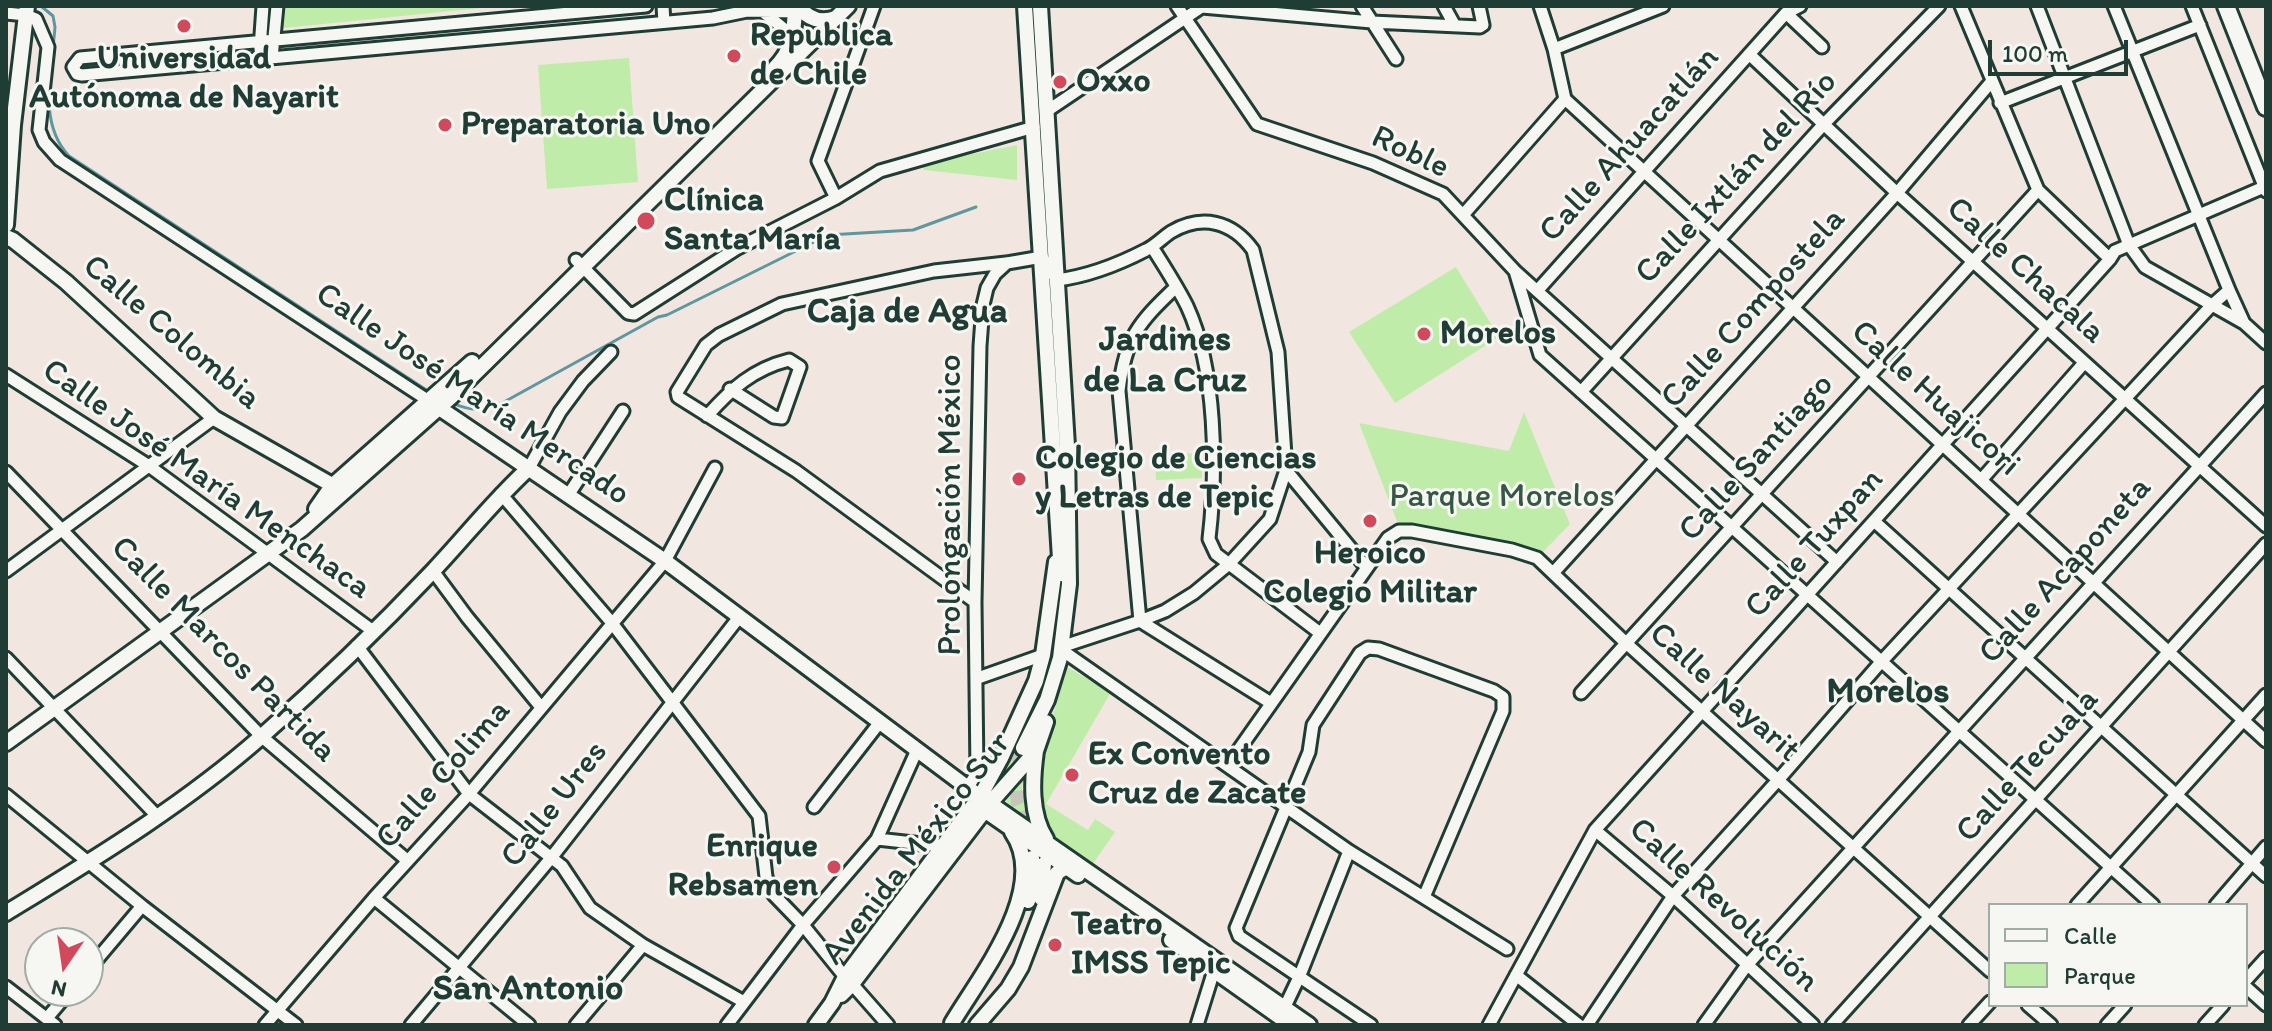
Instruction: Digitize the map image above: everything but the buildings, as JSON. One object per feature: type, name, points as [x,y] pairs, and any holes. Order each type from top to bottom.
[{"type":"highway","points":[[2226,6],[2266,107]]},
{"type":"main road","points":[[1025,6],[1064,541]]},
{"type":"main road","points":[[1040,6],[1057,280],[1067,615],[1060,658],[1047,700],[1025,749],[1039,825],[1049,843]]},
{"type":"main road","points":[[6,225],[26,10]]},
{"type":"main road","points":[[579,263],[784,59],[794,38],[800,10],[818,21],[845,10]]},
{"type":"main road","points":[[6,743],[302,529],[338,489],[439,399],[845,10]]},
{"type":"main road","name":"Calle Colombia","points":[[6,237],[66,282],[214,418],[338,489]]},
{"type":"main road","name":"Calle José María Mercado","points":[[439,399],[529,468],[740,616],[978,798]]},
{"type":"main road","points":[[6,913],[206,782],[261,736],[433,571],[501,494],[529,468]]},
{"type":"main road","name":"Avenida México Sur","points":[[849,980],[941,846],[978,798],[1025,749],[1055,698],[1066,649],[1075,582],[1064,541]]},
{"type":"main road","name":"Avenida México Sur","points":[[816,1025],[978,798],[1024,708],[1043,655],[1064,541]]},
{"type":"main road","points":[[978,798],[1007,826],[1215,965]]},
{"type":"main road","points":[[978,798],[1049,843],[1285,1017],[1309,1025]]},
{"type":"main road","points":[[951,1024],[996,953],[1020,897],[1019,847],[1007,826]]},
{"type":"main road","points":[[832,1003],[940,861]]},
{"type":"main road","points":[[951,1024],[1004,957],[1014,939],[1031,892],[1038,861],[1041,899],[1025,947],[989,1010]]},
{"type":"main road","points":[[977,1025],[1008,989],[1021,967],[1057,873],[1066,867]]},
{"type":"street","points":[[259,59],[263,6]]},
{"type":"street","points":[[272,58],[277,6]]},
{"type":"street","points":[[646,6],[80,58],[73,67],[75,72],[82,75],[761,11],[800,10]]},
{"type":"street","points":[[663,6],[664,22]]},
{"type":"street","points":[[836,198],[818,161],[874,6]]},
{"type":"street","points":[[1177,6],[1184,18]]},
{"type":"street","points":[[1047,111],[1202,6],[1372,22],[1480,27],[1483,25],[1479,6]]},
{"type":"street","points":[[1362,6],[1396,59]]},
{"type":"street","points":[[1444,6],[1455,26]]},
{"type":"street","points":[[1463,215],[1565,99],[1540,6]]},
{"type":"street","points":[[1554,49],[1663,6]]},
{"type":"street","name":"Calle Ixtlán del Río","points":[[1581,392],[1823,125],[1939,6]]},
{"type":"street","points":[[1961,6],[2038,190],[2110,259]]},
{"type":"street","points":[[2037,6],[2129,245],[2145,267],[2244,323],[2266,343]]},
{"type":"street","points":[[2114,6],[2244,323]]},
{"type":"street","points":[[2192,6],[2265,189]]},
{"type":"street","points":[[1793,8],[1822,47]]},
{"type":"street","name":"Calle Ahuacatlán","points":[[1537,291],[1793,8]]},
{"type":"street","points":[[6,13],[26,10]]},
{"type":"street","name":"Calle José María Mercado","points":[[26,10],[36,19],[48,47],[39,130],[44,142],[60,160],[439,399]]},
{"type":"street","points":[[590,11],[591,29]]},
{"type":"street","points":[[761,11],[783,28],[787,47],[784,59]]},
{"type":"street","name":"Roble","points":[[1184,18],[1257,124],[1373,163],[1443,194],[1515,271],[1837,562]]},
{"type":"street","points":[[477,22],[479,39]]},
{"type":"street","points":[[2000,103],[2200,25]]},
{"type":"street","points":[[162,51],[163,68]]},
{"type":"street","name":"Calle Chacala","points":[[1749,54],[1897,193],[2266,526]]},
{"type":"street","name":"Calle Compostela","points":[[1554,572],[1897,193],[1992,81]]},
{"type":"street","name":"Calle Huajicori","points":[[1565,99],[2266,741]]},
{"type":"street","points":[[579,263],[628,313],[634,314],[736,249],[836,198],[880,171],[1034,127]]},
{"type":"street","name":"Calle Tuxpan","points":[[1489,1025],[1595,830],[1944,445],[2115,251],[2265,189]]},
{"type":"street","name":"Calle Santiago","points":[[1581,693],[2038,190]]},
{"type":"street","points":[[975,602],[796,471],[678,397],[677,392],[703,350],[713,340],[782,304],[934,271],[1042,257],[1057,280],[1086,276],[1152,247],[1175,230],[1197,222],[1231,228],[1253,250],[1278,352],[1286,470],[1270,519],[1229,564],[1194,593],[1165,611],[1066,649]]},
{"type":"street","points":[[1152,247],[1187,306],[1201,347],[1211,406],[1214,451],[1209,539],[1216,554],[1320,633]]},
{"type":"street","name":"Prolongación México","points":[[978,798],[975,602],[982,319],[987,288],[995,274],[1007,263]]},
{"type":"street","points":[[1515,271],[1540,355],[2151,903]]},
{"type":"street","points":[[1140,621],[1119,391],[1122,360],[1132,336],[1148,314],[1176,287]]},
{"type":"street","points":[[1587,1025],[1673,896],[1881,662],[2229,290]]},
{"type":"street","points":[[529,468],[560,412],[611,352]]},
{"type":"street","points":[[707,416],[730,389],[770,365],[789,360],[800,367],[782,418],[774,417],[730,389]]},
{"type":"street","points":[[1982,479],[2084,363]]},
{"type":"street","name":"Calle José María Menchaca","points":[[6,375],[149,466],[373,631]]},
{"type":"street","name":"Calle Acaponeta","points":[[1704,1025],[1747,965],[2266,393]]},
{"type":"street","points":[[569,494],[623,411]]},
{"type":"street","points":[[6,571],[214,418]]},
{"type":"street","name":"Calle Colima","points":[[265,1025],[469,794],[665,561],[715,468]]},
{"type":"street","points":[[1228,765],[1366,567],[1286,470]]},
{"type":"street","name":"Calle Marcos Partida","points":[[6,472],[261,736],[408,861]]},
{"type":"street","points":[[501,494],[612,623],[759,816],[766,877],[774,895],[888,1025]]},
{"type":"street","points":[[1874,521],[2266,876]]},
{"type":"street","name":"Calle Nayarit","points":[[1366,567],[1388,538],[1399,531],[1434,533],[1537,558],[1626,643],[1988,969]]},
{"type":"street","name":"Calle Tecuala","points":[[1832,1025],[2266,544]]},
{"type":"street","points":[[433,571],[540,706]]},
{"type":"street","name":"Calle Ures","points":[[411,1025],[551,858],[740,616]]},
{"type":"street","points":[[1140,621],[1271,703]]},
{"type":"street","name":"Calle José María Menchaca","points":[[357,646],[469,794],[562,866],[590,908],[643,945],[744,1002]]},
{"type":"street","points":[[1371,1025],[1239,936],[1236,928],[1309,752],[1313,725],[1363,650],[1374,647],[1499,694],[1504,702],[1503,711],[1424,897]]},
{"type":"street","points":[[1066,649],[1349,851],[1507,949]]},
{"type":"street","points":[[978,678],[1043,655]]},
{"type":"street","points":[[6,658],[157,816]]},
{"type":"street","points":[[2079,903],[2266,695]]},
{"type":"street","points":[[814,807],[880,722]]},
{"type":"street","points":[[727,1025],[803,925],[877,839],[917,750]]},
{"type":"street","points":[[6,795],[142,906],[296,1025]]},
{"type":"street","name":"Calle Revolución","points":[[1595,830],[1673,896],[1813,1025]]},
{"type":"street","points":[[877,839],[941,846]]},
{"type":"street","points":[[2218,903],[2266,847]]},
{"type":"street","points":[[1285,1017],[1349,851]]},
{"type":"street","points":[[374,898],[529,1025]]},
{"type":"street","points":[[104,951],[142,906]]},
{"type":"street","points":[[576,1025],[643,945]]},
{"type":"street","points":[[2248,978],[2266,958]]},
{"type":"street","points":[[1197,1025],[1215,965]]},
{"type":"street","points":[[1516,975],[1579,1025]]},
{"type":"street","points":[[6,987],[51,1022]]},
{"type":"street","points":[[2248,989],[2266,1005]]},
{"type":"street","points":[[1969,1025],[1988,1004]]},
{"type":"street","points":[[2030,1007],[2051,1025]]},
{"type":"street","points":[[2107,1025],[2123,1007]]},
{"type":"street","points":[[2205,1025],[2221,1007]]},
{"type":"green space","points":[[276,6],[501,6],[274,29]]},
{"type":"green space","points":[[629,58],[638,182],[547,189],[538,65]]},
{"type":"green space","points":[[1017,145],[1017,180],[924,170],[923,164]]},
{"type":"green space","name":"Morelos","points":[[1456,267],[1499,337],[1395,403],[1349,332]]},
{"type":"green space","name":"Parque Morelos","points":[[1524,412],[1570,524],[1543,552],[1400,529],[1359,423],[1509,451]]},
{"type":"green space","points":[[1201,453],[1202,478],[1156,480],[1155,455]]},
{"type":"green space","points":[[1067,667],[1111,692],[1046,804],[1088,830],[1095,819],[1115,832],[1092,865],[1053,840],[1030,792],[1043,736],[1055,709]]},
{"type":"green space","points":[[1011,744],[1020,750],[1028,747],[991,792],[989,790]]},
{"type":"green space","points":[[1023,776],[1022,790],[1027,812],[1023,814],[1009,806],[1003,795]]},
{"type":"waterway","points":[[41,6],[53,16],[55,27],[50,112],[59,142],[69,156],[431,393]]},
{"type":"waterway","points":[[452,403],[478,409],[504,402],[658,317],[828,235],[913,230],[976,207]]},
{"type":"tunnel","points":[[987,795],[1015,751]]},
{"type":"tunnel","points":[[1015,770],[1018,803],[1030,835]]},
{"type":"place","name":"Universidad Autónoma de Nayarit","points":[[184,26]]},
{"type":"place","name":"Republica de Chile","points":[[734,56]]},
{"type":"place","name":"Oxxo","points":[[1060,82]]},
{"type":"place","name":"Preparatoria Uno","points":[[445,125]]},
{"type":"place","name":"Clínica Santa María","points":[[646,221]]},
{"type":"place","name":"Morelos","points":[[1424,334]]},
{"type":"place","name":"Colegio de Ciencias y Letras de Tepic","points":[[1019,479]]},
{"type":"place","name":"Heroico Colegio Militar","points":[[1370,521]]},
{"type":"place","name":"Ex Convento Cruz de Zacate","points":[[1072,775]]},
{"type":"place","name":"Enrique Rebsamen","points":[[834,867]]},
{"type":"place","name":"Teatro IMSS Tepic","points":[[1055,945]]},
{"type":"district","name":"Caja de Agua","points":[[907,313]]},
{"type":"district","name":"Jardines de La Cruz","points":[[1165,362]]},
{"type":"district","name":"Morelos","points":[[1888,693]]},
{"type":"district","name":"San Antonio","points":[[528,990]]}]
